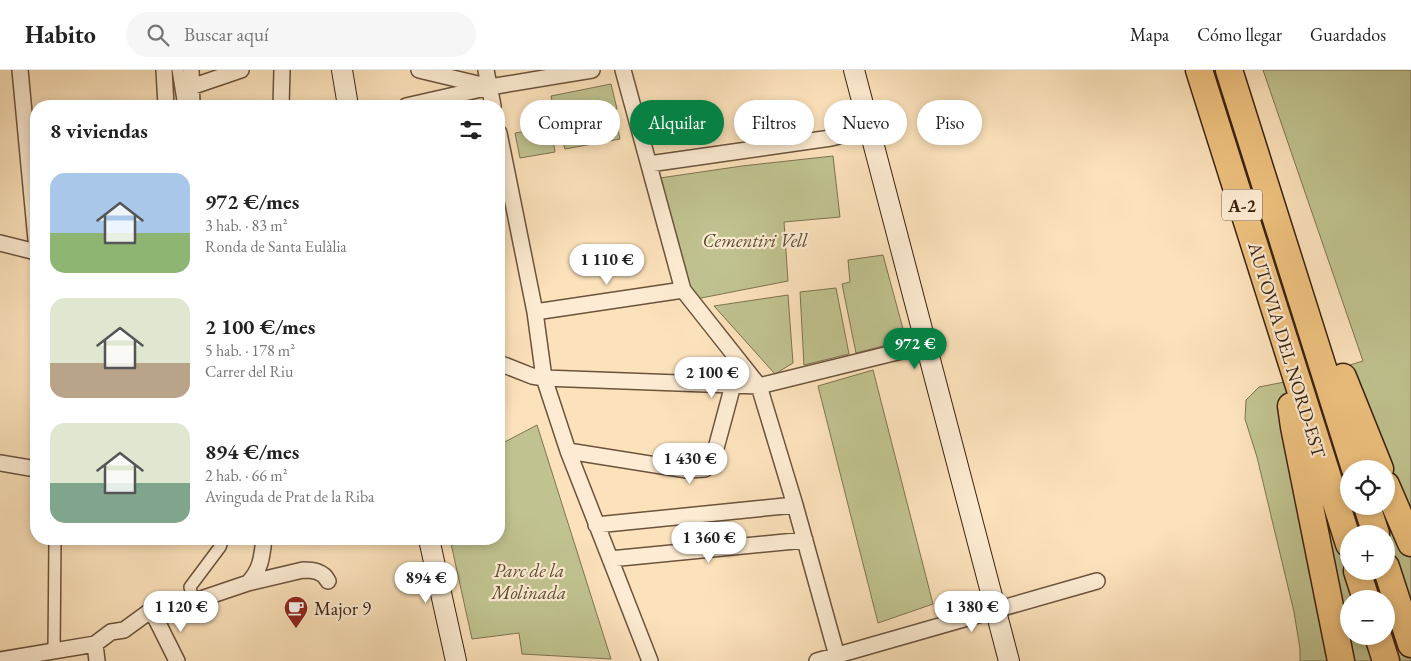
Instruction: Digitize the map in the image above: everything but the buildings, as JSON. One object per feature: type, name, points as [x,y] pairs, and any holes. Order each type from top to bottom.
[{"type":"highway","name":"AUTOVIA DEL NORD-EST","points":[[1199,70],[1343,525]]},
{"type":"highway","name":"AUTOVIA DEL NORD-EST","points":[[1229,70],[1352,460]]},
{"type":"highway","points":[[1304,306],[1341,372],[1376,460]]},
{"type":"highway","points":[[1284,341],[1294,427],[1341,661]]},
{"type":"highway","points":[[1395,506],[1411,543]]},
{"type":"highway","points":[[1390,580],[1411,644]]},
{"type":"highway","points":[[1381,645],[1386,661]]},
{"type":"main road","points":[[342,70],[347,100]]},
{"type":"main road","points":[[854,70],[862,100]]},
{"type":"main road","points":[[873,145],[1009,661]]},
{"type":"main road","points":[[430,545],[456,661]]},
{"type":"street","points":[[20,70],[30,176]]},
{"type":"street","points":[[191,87],[241,70]]},
{"type":"street","points":[[281,100],[282,70]]},
{"type":"street","points":[[419,70],[490,87]]},
{"type":"street","points":[[486,70],[492,100]]},
{"type":"street","points":[[435,100],[537,75],[592,70]]},
{"type":"street","points":[[623,70],[683,290],[760,386],[796,505],[837,656]]},
{"type":"street","points":[[178,71],[191,87],[192,100]]},
{"type":"street","points":[[168,100],[178,71]]},
{"type":"street","points":[[178,71],[183,100]]},
{"type":"street","points":[[440,99],[446,84],[442,76]]},
{"type":"street","points":[[649,164],[824,139]]},
{"type":"street","points":[[505,163],[535,312],[544,378],[568,451],[650,661]]},
{"type":"street","points":[[0,243],[30,250]]},
{"type":"street","points":[[535,312],[683,290]]},
{"type":"street","points":[[505,365],[532,376],[544,378],[760,386],[926,345]]},
{"type":"street","points":[[568,451],[687,470],[705,469],[712,463],[733,385]]},
{"type":"street","points":[[0,463],[30,467]]},
{"type":"street","points":[[596,525],[796,505]]},
{"type":"street","points":[[610,559],[805,540]]},
{"type":"street","points":[[54,652],[55,545]]},
{"type":"street","points":[[194,601],[190,587],[221,545]]},
{"type":"street","points":[[248,583],[255,577],[261,564],[263,545]]},
{"type":"street","points":[[156,618],[180,606],[248,583],[303,570],[322,573],[328,581]]},
{"type":"street","points":[[817,661],[1097,581]]},
{"type":"street","points":[[0,660],[95,644],[111,632],[124,630],[150,611],[156,618],[178,661]]},
{"type":"street","points":[[95,644],[97,661]]},
{"type":"green space","points":[[1263,70],[1411,70],[1411,661],[1300,661],[1294,612],[1257,457],[1245,419],[1246,400],[1259,387],[1310,377],[1363,361]]},
{"type":"green space","points":[[611,84],[615,100],[552,100],[551,96]]},
{"type":"green space","points":[[520,132],[520,145],[554,145],[555,152],[520,158],[515,133]]},
{"type":"green space","points":[[564,145],[587,145],[565,149]]},
{"type":"green space","name":"Cementiri Vell","points":[[833,156],[840,217],[784,222],[788,281],[691,300],[653,179],[742,166]]},
{"type":"green space","points":[[883,255],[906,340],[856,353],[842,284],[850,282],[848,260]]},
{"type":"green space","points":[[836,288],[849,354],[804,365],[800,292]]},
{"type":"green space","points":[[788,295],[793,363],[775,374],[714,306]]},
{"type":"green space","points":[[873,370],[933,604],[878,623],[818,386]]},
{"type":"green space","name":"Parc de la Molinada","points":[[537,425],[611,659],[522,654],[519,633],[472,639],[451,545],[505,545],[505,442]]},
{"type":"place","name":"Major 9","points":[[296,629]]}]
